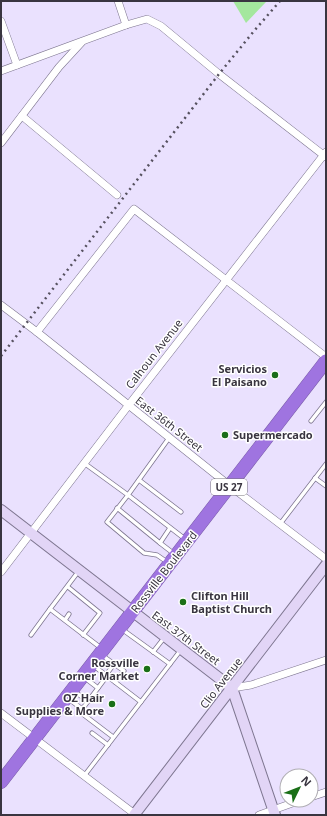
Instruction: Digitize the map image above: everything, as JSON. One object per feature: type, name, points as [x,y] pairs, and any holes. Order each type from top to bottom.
[{"type":"highway","name":"Rossville Boulevard","points":[[1,782],[326,361]]},
{"type":"main road","name":"East 37th Street","points":[[1,510],[132,613],[232,688]]},
{"type":"main road","name":"Clio Avenue","points":[[135,815],[326,565]]},
{"type":"main road","points":[[232,688],[274,812]]},
{"type":"street","points":[[118,1],[126,25]]},
{"type":"street","points":[[1,71],[126,25],[147,19],[160,26],[219,74],[325,155]]},
{"type":"street","points":[[1,21],[17,65]]},
{"type":"street","points":[[1,143],[59,67],[83,41]]},
{"type":"street","points":[[22,116],[117,195]]},
{"type":"street","name":"Calhoun Avenue","points":[[1,572],[226,279],[325,155]]},
{"type":"street","points":[[37,332],[134,208],[326,357]]},
{"type":"street","name":"East 36th Street","points":[[1,305],[230,486],[326,559]]},
{"type":"street","points":[[232,688],[251,685],[326,660]]},
{"type":"street","points":[[1,713],[135,815]]},
{"type":"street","points":[[259,815],[274,812]]},
{"type":"lane","points":[[311,421],[326,402]]},
{"type":"lane","points":[[169,438],[108,522],[144,553],[173,560]]},
{"type":"lane","points":[[84,463],[187,541]]},
{"type":"lane","points":[[280,524],[315,478],[325,469],[326,464]]},
{"type":"lane","points":[[315,478],[326,486]]},
{"type":"lane","points":[[139,480],[181,512]]},
{"type":"lane","points":[[117,508],[160,542],[173,560]]},
{"type":"lane","points":[[160,542],[170,528]]},
{"type":"lane","points":[[31,635],[79,571]]},
{"type":"lane","points":[[68,587],[100,613],[83,635]]},
{"type":"lane","points":[[78,601],[80,597]]},
{"type":"lane","points":[[86,608],[89,604]]},
{"type":"lane","points":[[50,609],[74,627],[114,664],[124,671],[115,682]]},
{"type":"lane","points":[[65,620],[68,614]]},
{"type":"lane","points":[[74,627],[77,621]]},
{"type":"lane","points":[[120,628],[170,664]]},
{"type":"lane","points":[[154,652],[165,637]]},
{"type":"lane","points":[[84,776],[181,650]]},
{"type":"lane","points":[[92,664],[141,702]]},
{"type":"lane","points":[[114,664],[80,712],[114,737]]},
{"type":"lane","points":[[83,676],[98,688]]},
{"type":"lane","points":[[70,694],[88,701]]},
{"type":"lane","points":[[70,694],[82,709]]},
{"type":"lane","points":[[92,733],[108,745]]},
{"type":"green space","points":[[233,1],[267,1],[246,23]]},
{"type":"railway","points":[[1,356],[219,74],[280,1]]},
{"type":"place","name":"Servicios El Paisano","points":[[275,375]]},
{"type":"place","name":"Supermercado","points":[[225,435]]},
{"type":"place","name":"Clifton Hill Baptist Church","points":[[183,602]]},
{"type":"place","name":"Rossville Corner Market","points":[[147,669]]},
{"type":"place","name":"OZ Hair Supplies & More","points":[[112,704]]}]
